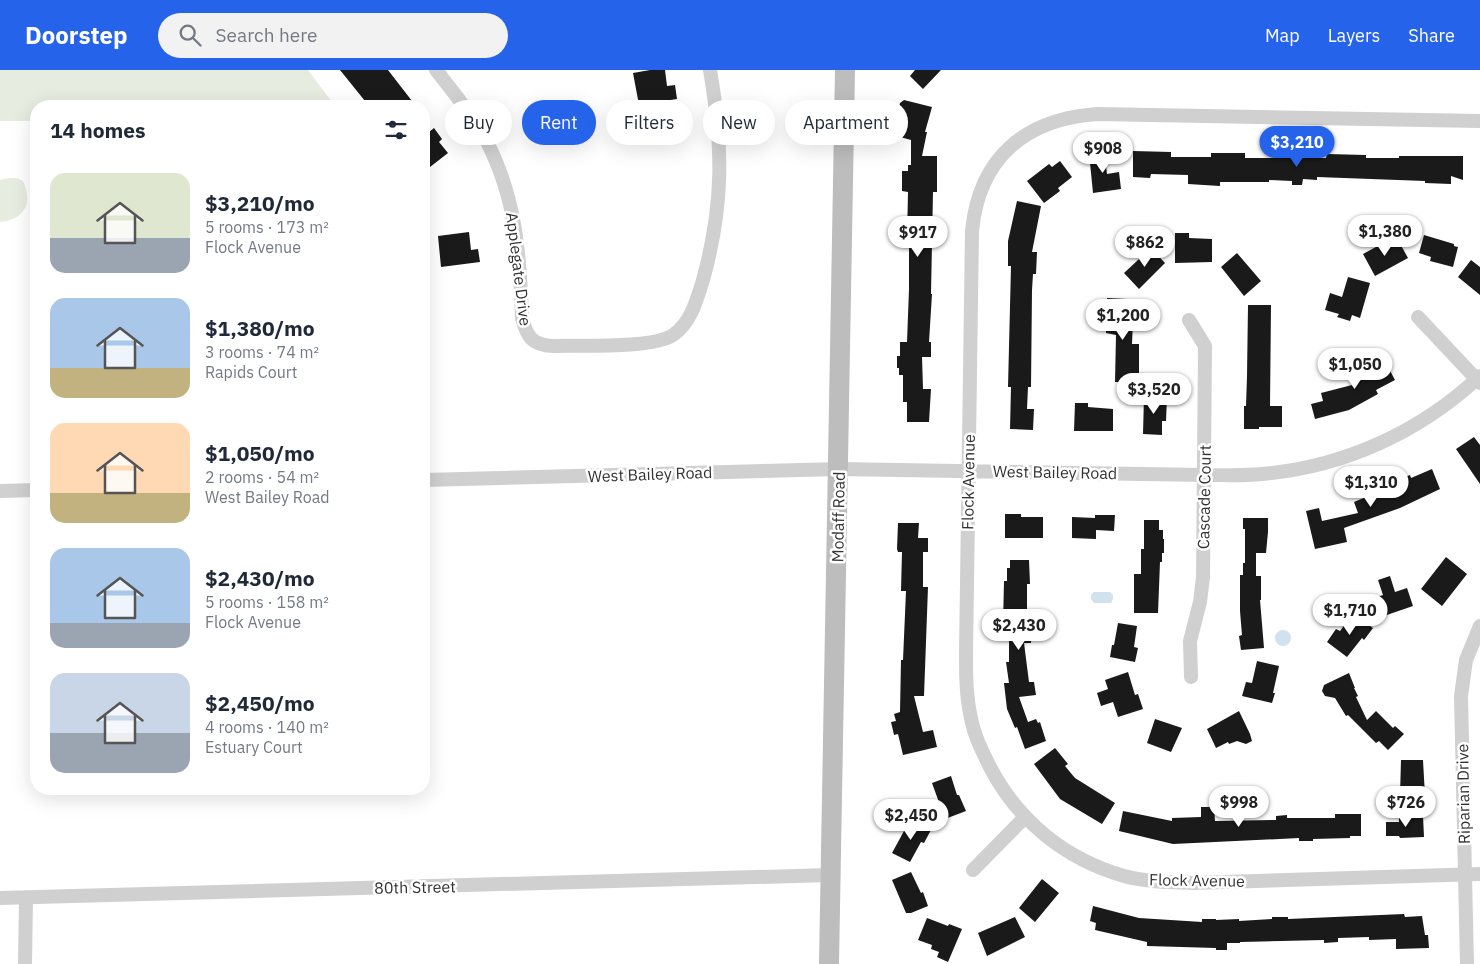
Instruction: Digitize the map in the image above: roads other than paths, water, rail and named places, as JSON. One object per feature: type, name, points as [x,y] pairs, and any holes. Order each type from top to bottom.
[{"type":"street","name":"Applegate Drive","points":[[436,70],[478,127],[487,143],[511,205],[517,235],[522,318],[525,331],[536,343],[544,346],[553,346],[650,344],[674,335],[696,304],[706,267],[719,202],[719,128],[710,70]]},
{"type":"street","name":"Modaff Road","points":[[829,964],[845,70]]},
{"type":"street","name":"Flock Avenue","points":[[1480,121],[1097,114],[1066,118],[1048,123],[1020,138],[1006,151],[986,179],[978,198],[973,219],[966,654],[966,689],[970,712],[980,749],[998,783],[1025,817],[1051,840],[1070,853],[1095,866],[1125,876],[1157,882],[1192,883],[1480,874]]},
{"type":"street","points":[[1418,317],[1479,379]]},
{"type":"street","name":"Cascade Court","points":[[1189,320],[1205,346],[1203,577],[1200,602],[1190,641],[1191,677]]},
{"type":"street","name":"West Bailey Road","points":[[430,480],[839,470],[1205,475],[1246,475],[1288,471],[1348,456],[1391,438],[1445,406],[1479,379]]},
{"type":"street","points":[[0,491],[30,490]]},
{"type":"street","name":"Riparian Drive","points":[[1467,964],[1462,683],[1466,660],[1480,626]]},
{"type":"street","points":[[974,870],[1025,817]]},
{"type":"street","name":"80th Street","points":[[0,898],[830,875]]},
{"type":"street","points":[[25,964],[26,897]]},
{"type":"water","points":[[1094,592],[1110,592],[1113,595],[1111,603],[1094,603],[1091,595]]},
{"type":"water","points":[[1283,630],[1289,632],[1291,638],[1289,644],[1283,646],[1277,644],[1275,638],[1277,632]]}]
